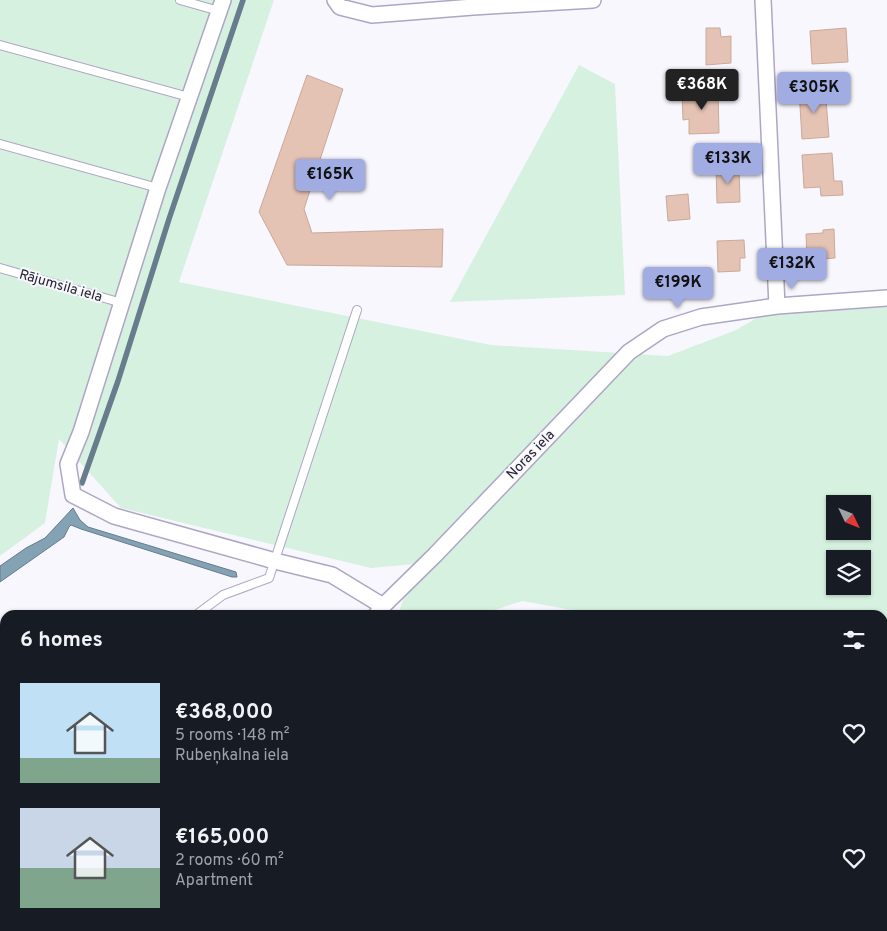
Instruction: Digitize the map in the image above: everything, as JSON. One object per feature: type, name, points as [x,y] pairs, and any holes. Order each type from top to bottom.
[{"type":"street","points":[[338,4],[372,15],[592,0]]},
{"type":"street","points":[[763,0],[777,306],[887,298]]},
{"type":"street","points":[[221,5],[158,188],[81,432],[68,464],[73,495],[114,516],[332,575],[379,610]]},
{"type":"street","name":"Noras iela","points":[[379,610],[435,555],[629,352],[663,329],[701,317],[777,306]]},
{"type":"lane","points":[[180,0],[221,5]]},
{"type":"lane","points":[[0,45],[189,97]]},
{"type":"lane","points":[[0,144],[158,188]]},
{"type":"lane","name":"Rājumsila iela","points":[[0,268],[122,303]]},
{"type":"lane","points":[[203,610],[224,595],[269,578],[357,310]]},
{"type":"green space","points":[[0,0],[274,0],[179,282],[491,345],[668,356],[736,330],[777,306],[887,298],[887,610],[572,610],[522,601],[494,610],[400,610],[415,564],[371,568],[121,508],[59,439],[45,523],[0,556]]},
{"type":"green space","points":[[579,65],[615,84],[625,295],[450,302]]},
{"type":"water","points":[[73,508],[80,520],[88,527],[236,572],[237,577],[71,525],[64,537],[0,582],[0,566],[26,548],[45,538]]},
{"type":"building","points":[[706,28],[720,28],[721,37],[731,36],[731,63],[706,65]]},
{"type":"building","points":[[846,28],[848,62],[812,64],[810,31]]},
{"type":"building","points":[[307,75],[343,89],[304,209],[312,233],[443,229],[442,267],[287,265],[259,212]]},
{"type":"building","points":[[825,88],[829,137],[802,139],[799,90]]},
{"type":"building","points":[[718,90],[719,133],[689,134],[689,119],[683,120],[682,92]]},
{"type":"building","points":[[832,153],[834,181],[842,181],[843,195],[821,196],[820,187],[804,188],[802,155]]},
{"type":"building","points":[[716,167],[739,167],[740,202],[717,203]]},
{"type":"building","points":[[688,194],[690,219],[668,221],[666,196]]},
{"type":"building","points":[[834,229],[835,258],[822,259],[822,261],[807,259],[806,234],[823,233],[823,230]]},
{"type":"building","points":[[744,240],[745,258],[740,258],[740,271],[718,272],[717,241]]},
{"type":"waterway","points":[[82,483],[118,381],[169,219],[243,0]]}]
